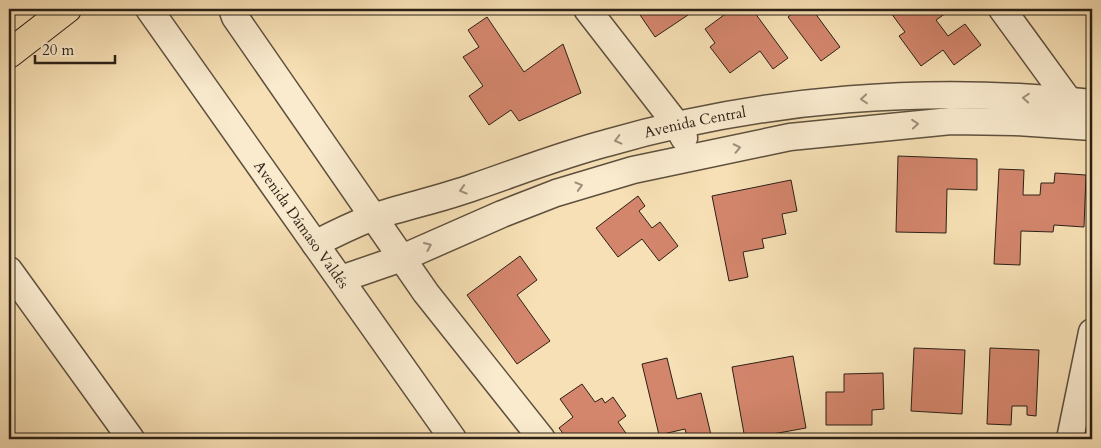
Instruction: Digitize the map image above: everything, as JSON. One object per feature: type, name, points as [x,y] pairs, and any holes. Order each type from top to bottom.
[{"type":"main road","points":[[9,54],[67,9]]},
{"type":"street","name":"Avenida Dámaso Valdés","points":[[149,9],[453,439]]},
{"type":"street","points":[[232,9],[235,17],[426,293],[542,439]]},
{"type":"street","points":[[587,9],[677,125],[694,157]]},
{"type":"street","points":[[1002,9],[1076,109]]},
{"type":"street","name":"Avenida Central","points":[[315,244],[374,217],[473,188],[540,163],[608,142],[677,125],[741,113],[806,104],[872,98],[1003,97],[1076,109],[1092,127]]},
{"type":"street","name":"Avenida Central","points":[[341,280],[402,258],[502,214],[556,193],[633,170],[790,137],[1076,109]]},
{"type":"street","points":[[9,270],[131,439]]},
{"type":"street","points":[[1070,439],[1092,332]]},
{"type":"building","points":[[636,9],[697,9],[655,37]]},
{"type":"building","points":[[732,9],[752,9],[788,58],[773,69],[760,51],[730,73],[710,47],[715,43],[705,29]]},
{"type":"building","points":[[792,9],[812,9],[840,47],[821,61],[788,17],[794,12]]},
{"type":"building","points":[[888,9],[952,9],[936,20],[948,36],[965,24],[981,45],[954,65],[943,50],[921,66],[899,36],[905,32]]},
{"type":"building","points":[[487,17],[524,72],[563,44],[581,93],[519,121],[511,110],[489,125],[469,96],[483,86],[463,57],[479,47],[468,30]]},
{"type":"building","points":[[898,156],[977,159],[977,190],[947,189],[946,233],[896,232]]},
{"type":"building","points":[[999,169],[1024,170],[1023,195],[1040,195],[1041,183],[1054,183],[1055,173],[1086,175],[1084,227],[1054,225],[1053,232],[1021,231],[1020,265],[994,264]]},
{"type":"building","points":[[791,180],[797,211],[782,214],[786,234],[762,239],[764,248],[743,252],[748,277],[729,281],[712,196]]},
{"type":"building","points":[[638,196],[645,206],[639,211],[652,228],[660,222],[678,246],[659,261],[642,239],[618,257],[596,228]]},
{"type":"building","points":[[520,256],[537,280],[517,295],[550,341],[517,364],[467,295]]},
{"type":"building","points":[[914,348],[965,350],[962,414],[911,411]]},
{"type":"building","points":[[990,348],[1039,350],[1036,416],[1027,415],[1027,406],[1012,406],[1011,425],[987,424]]},
{"type":"building","points":[[793,356],[806,428],[745,439],[732,367]]},
{"type":"building","points":[[667,358],[677,399],[701,393],[712,439],[688,439],[685,429],[659,435],[642,364]]},
{"type":"building","points":[[883,373],[884,409],[872,410],[872,425],[826,425],[826,392],[844,392],[844,374]]},
{"type":"building","points":[[582,384],[595,402],[602,398],[605,403],[613,397],[626,416],[618,422],[630,439],[567,439],[559,428],[573,417],[560,399]]}]
